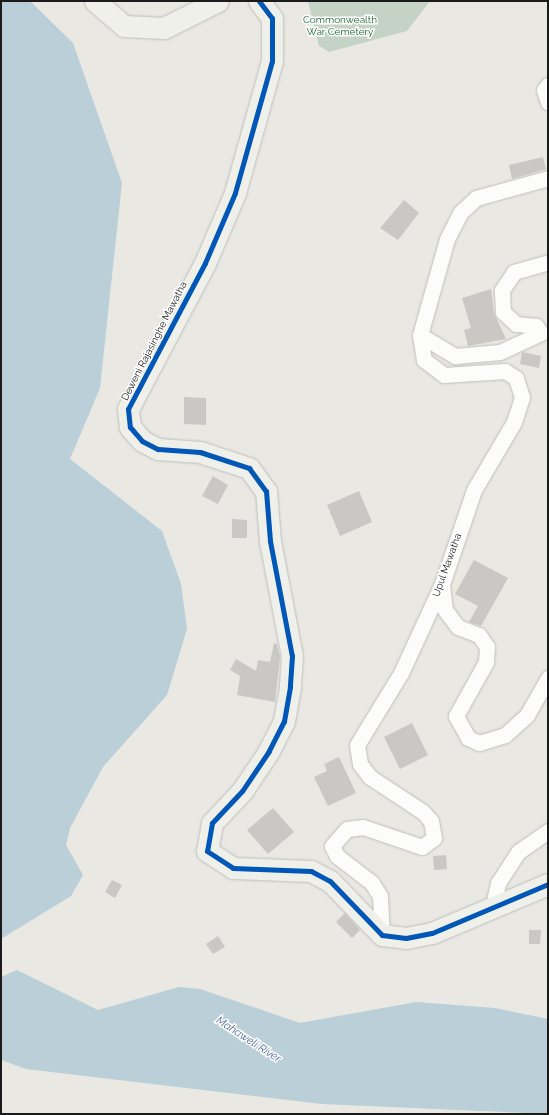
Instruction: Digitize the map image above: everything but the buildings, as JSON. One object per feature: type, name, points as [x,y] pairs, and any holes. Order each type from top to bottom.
[{"type":"street","points":[[95,1],[124,26],[164,28],[218,1]]},
{"type":"street","name":"Deweni Rajasinghe Mawatha","points":[[258,1],[272,18],[272,61],[235,193],[205,263],[134,393],[128,409],[130,427],[142,441],[158,450],[200,452],[249,468],[266,491],[270,541],[292,656],[289,694],[284,721],[269,751],[242,792],[212,823],[207,851],[233,868],[311,871],[330,881],[382,935]]},
{"type":"street","points":[[548,85],[544,90],[548,102]]},
{"type":"street","name":"Upul Mawatha","points":[[382,935],[380,896],[372,883],[337,856],[332,846],[347,829],[364,827],[422,847],[434,838],[431,821],[423,812],[370,777],[360,764],[357,745],[401,673],[442,584],[474,490],[514,422],[522,397],[516,378],[505,371],[444,375],[424,360],[420,335],[447,239],[461,212],[476,198],[548,178]]},
{"type":"street","points":[[420,335],[455,356],[500,352],[541,333],[536,326],[516,324],[503,312],[502,290],[514,272],[548,262]]},
{"type":"street","points":[[442,584],[445,610],[458,627],[479,635],[487,647],[486,662],[456,716],[468,738],[479,742],[505,735],[527,715],[548,678]]},
{"type":"street","points":[[494,905],[498,883],[518,852],[548,831]]},
{"type":"street","points":[[382,935],[406,938],[432,933],[494,905],[548,884]]},
{"type":"green space","name":"Commonwealth War Cemetery","points":[[308,1],[430,1],[407,31],[329,52],[319,46]]},
{"type":"water","points":[[1,1],[30,1],[73,43],[122,183],[100,388],[70,459],[162,531],[181,584],[187,629],[167,695],[103,767],[70,828],[66,845],[83,875],[71,896],[1,939]]},
{"type":"water","name":"Mahaweli River","points":[[17,970],[98,1010],[179,987],[200,989],[300,1023],[416,1002],[495,1008],[548,1019],[548,1114],[322,1104],[26,1069],[1,1060],[1,977]]},
{"type":"cycle path","points":[[259,1],[272,18],[272,61],[235,193],[205,263],[128,409],[130,427],[142,441],[158,449],[200,452],[249,468],[266,491],[270,541],[292,656],[290,687],[284,721],[269,751],[242,791],[212,823],[207,851],[233,868],[311,871],[330,881],[382,935],[406,938],[432,933],[548,884]]}]
